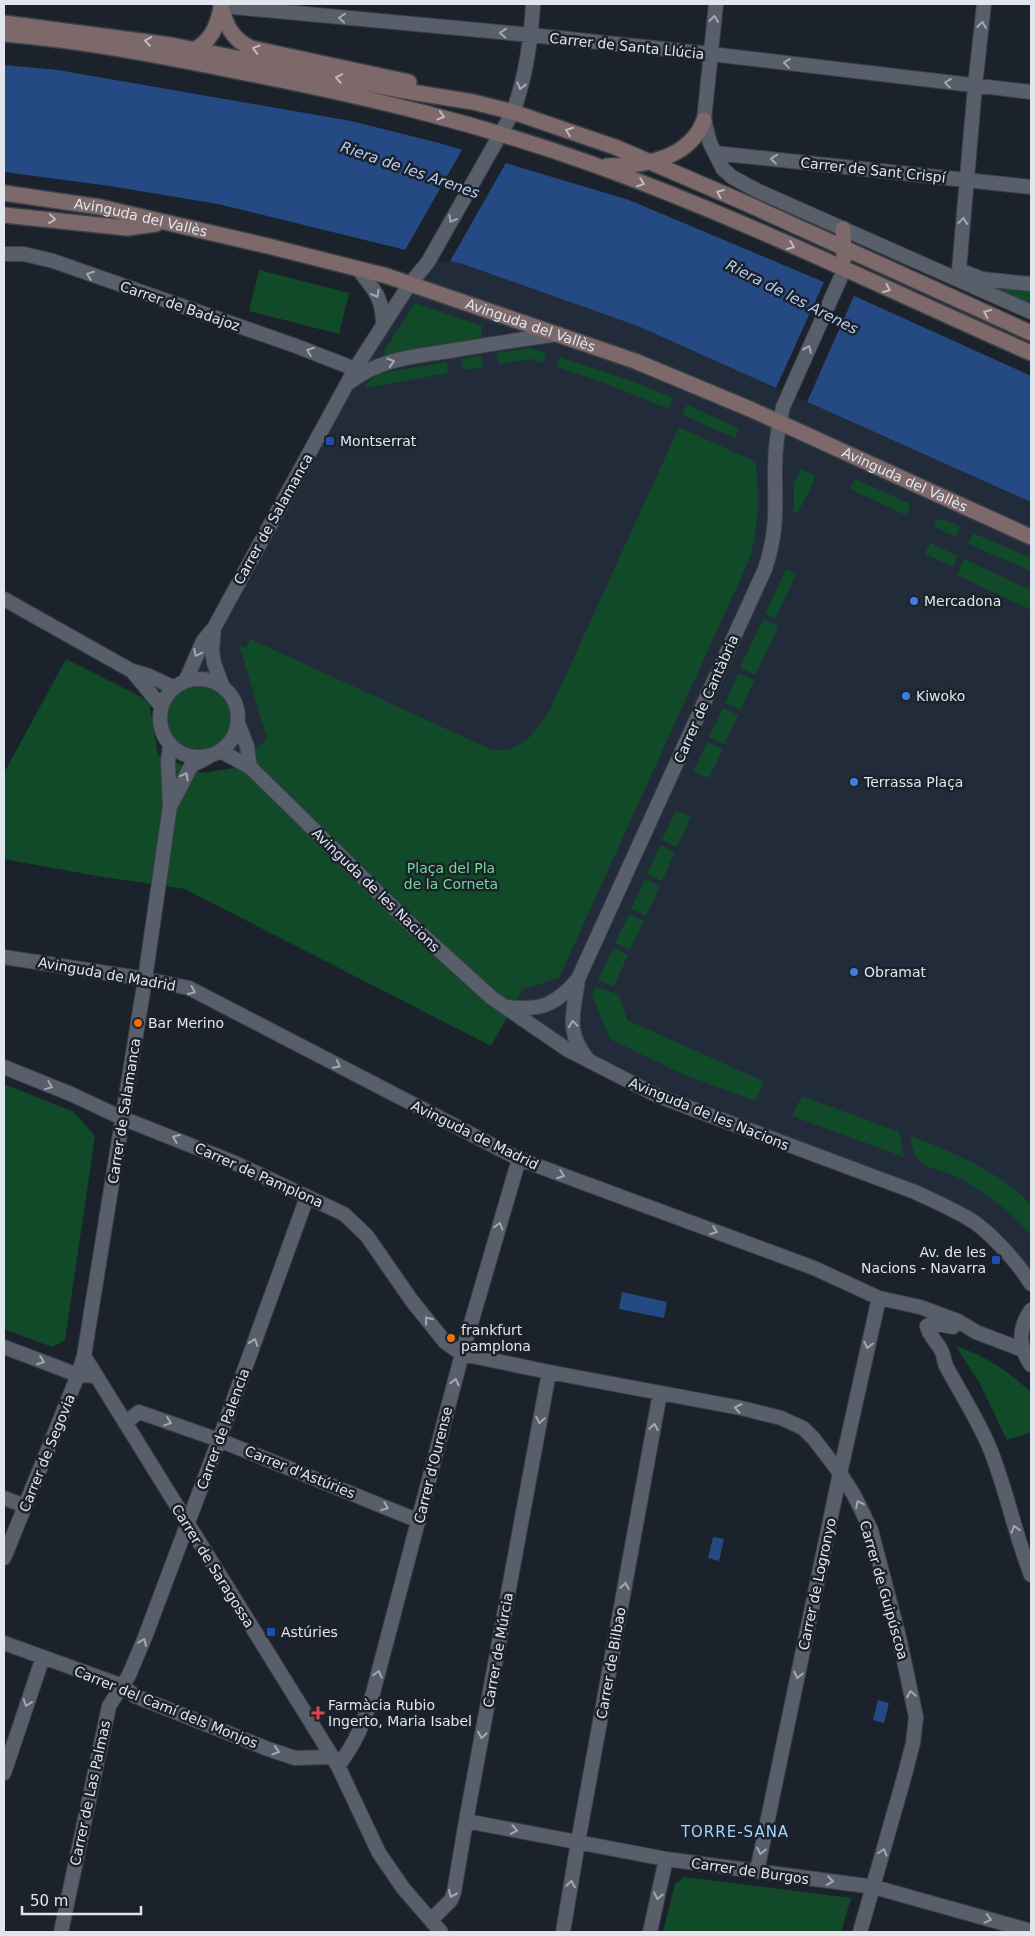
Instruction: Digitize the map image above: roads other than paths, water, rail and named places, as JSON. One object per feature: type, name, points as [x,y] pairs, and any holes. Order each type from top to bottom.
[{"type":"main road","points":[[167,57],[184,55],[203,45],[212,36],[218,24],[222,5]]},
{"type":"main road","points":[[222,5],[229,30],[238,41],[251,48],[447,91],[473,102]]},
{"type":"main road","points":[[4,23],[143,41],[196,50],[473,102],[513,112],[615,147],[1031,333]]},
{"type":"main road","points":[[4,34],[167,57],[408,108],[496,140],[596,166],[672,195],[841,274],[1031,353]]},
{"type":"main road","points":[[596,166],[627,166],[662,158],[687,146],[701,130],[704,120]]},
{"type":"main road","name":"Avinguda del Vallès","points":[[4,193],[100,207],[357,268],[559,334],[644,365],[779,422],[1031,537]]},
{"type":"main road","points":[[4,214],[127,228],[166,223]]},
{"type":"main road","points":[[841,274],[844,248],[843,229]]},
{"type":"street","name":"Carrer de Salamanca","points":[[186,680],[203,641],[214,628],[355,369],[383,324],[428,262],[513,112],[522,88],[534,4]]},
{"type":"street","points":[[716,4],[704,120],[710,143],[723,169],[732,178],[1031,312]]},
{"type":"street","points":[[984,4],[974,86],[959,270],[982,279],[1031,284]]},
{"type":"street","name":"Carrer de Santa Llúcia","points":[[222,5],[711,54],[1031,92]]},
{"type":"street","name":"Carrer de Sant Crispí","points":[[715,153],[1031,187]]},
{"type":"street","name":"Carrer de Badajoz","points":[[4,254],[24,254],[53,261],[296,346],[355,369]]},
{"type":"street","points":[[357,268],[376,293],[383,308],[383,324]]},
{"type":"street","name":"Carrer de Cantàbria","points":[[592,1064],[582,1052],[573,1029],[572,1015],[578,979],[765,569],[772,549],[775,529],[775,468],[779,422],[783,406],[841,274]]},
{"type":"street","name":"Carrer de Salamanca","points":[[348,384],[362,373],[375,367],[405,358],[559,334]]},
{"type":"street","points":[[4,599],[132,671],[147,675],[173,687]]},
{"type":"street","name":"Carrer de Salamanca","points":[[214,628],[212,651],[222,685]]},
{"type":"street","points":[[132,671],[161,706]]},
{"type":"street","points":[[238,723],[232,739],[215,753],[188,756],[170,745],[160,726],[159,716],[166,696],[173,687],[186,680],[198,678],[211,680],[222,685],[237,706],[238,723],[247,746],[250,767]]},
{"type":"street","name":"Carrer de Salamanca","points":[[84,1356],[146,979],[170,806],[168,761],[170,745]]},
{"type":"street","name":"Carrer de Salamanca","points":[[170,806],[191,766],[215,753]]},
{"type":"street","name":"Avinguda de les Nacions","points":[[215,753],[250,767],[406,920],[492,998],[568,1050],[592,1064],[658,1096],[914,1192],[950,1209],[977,1225],[1004,1250],[1031,1284]]},
{"type":"street","name":"Avinguda de Madrid","points":[[4,957],[146,979],[189,988],[519,1159],[814,1268],[879,1298],[920,1307],[953,1319],[976,1332]]},
{"type":"street","name":"Carrer de Cantàbria","points":[[503,1006],[524,1009],[546,1005],[562,997],[578,979]]},
{"type":"street","name":"Carrer de Pamplona","points":[[4,1067],[71,1094],[122,1118],[235,1162],[344,1214],[367,1236],[412,1301],[445,1342],[462,1354]]},
{"type":"street","name":"Carrer d'Ourense","points":[[334,1761],[354,1745],[364,1720],[419,1521],[462,1354],[519,1159]]},
{"type":"street","name":"Carrer de Palencia","points":[[123,1686],[145,1637],[188,1524],[307,1197]]},
{"type":"street","name":"Carrer de Logronyo","points":[[757,1871],[840,1473],[879,1298]]},
{"type":"street","points":[[1031,1310],[1024,1321],[1021,1332],[1022,1350],[1031,1366]]},
{"type":"street","name":"Avinguda de Madrid","points":[[1022,1350],[976,1332],[941,1323],[932,1323],[927,1326],[928,1334],[942,1352],[945,1364],[975,1416],[988,1446],[1002,1480],[1021,1549],[1031,1575]]},
{"type":"street","points":[[4,1347],[78,1375],[96,1376]]},
{"type":"street","name":"Carrer de Guipúscoa","points":[[462,1354],[741,1408],[781,1418],[803,1428],[819,1444],[840,1473],[854,1495],[871,1530],[899,1637],[916,1717],[911,1751],[860,1932]]},
{"type":"street","points":[[78,1375],[84,1356]]},
{"type":"street","name":"Carrer de Saragossa","points":[[84,1356],[334,1761],[379,1853],[403,1888],[441,1932]]},
{"type":"street","name":"Carrer de Múrcia","points":[[431,1920],[451,1900],[454,1892],[549,1372]]},
{"type":"street","name":"Carrer de Segovia","points":[[4,1558],[78,1375]]},
{"type":"street","name":"Carrer de Bilbao","points":[[563,1932],[660,1393]]},
{"type":"street","name":"Carrer d'Astúries","points":[[125,1423],[139,1412],[219,1440],[419,1521]]},
{"type":"street","points":[[4,1498],[25,1506]]},
{"type":"street","name":"Carrer del Camí dels Monjos","points":[[4,1643],[123,1686],[135,1696],[268,1749],[295,1758],[334,1761]]},
{"type":"street","points":[[4,1773],[43,1657]]},
{"type":"street","name":"Carrer de Las Palmas","points":[[60,1932],[109,1706],[123,1686]]},
{"type":"street","name":"Carrer de Burgos","points":[[466,1821],[666,1860],[874,1887],[1031,1931]]},
{"type":"street","points":[[650,1932],[666,1860]]},
{"type":"water","name":"Riera de les Arenes","points":[[4,65],[58,70],[351,121],[439,143],[629,200],[819,280],[1031,376],[1031,502],[638,326],[463,264],[218,204],[110,186],[4,172]]},
{"type":"water","points":[[622,1292],[667,1302],[664,1318],[619,1309]]},
{"type":"water","points":[[713,1537],[724,1539],[719,1561],[708,1558]]},
{"type":"water","points":[[878,1700],[889,1703],[884,1723],[873,1720]]},
{"type":"place","name":"Montserrat","points":[[330,441]]},
{"type":"place","name":"Mercadona","points":[[914,601]]},
{"type":"place","name":"Kiwoko","points":[[906,696]]},
{"type":"place","name":"Terrassa Plaça","points":[[854,782]]},
{"type":"place","name":"Obramat","points":[[854,972]]},
{"type":"place","name":"Bar Merino","points":[[138,1023]]},
{"type":"place","name":"Av. de les Nacions - Navarra","points":[[996,1260]]},
{"type":"place","name":"frankfurt pamplona","points":[[451,1338]]},
{"type":"place","name":"Astúries","points":[[271,1632]]},
{"type":"place","name":"Farmàcia Rubio Ingerto, Maria Isabel","points":[[318,1713]]},
{"type":"district","name":"TORRE-SANA","points":[[735,1832]]},
{"type":"park label","name":"Plaça del Pla de la Corneta","points":[[451,876]]}]
